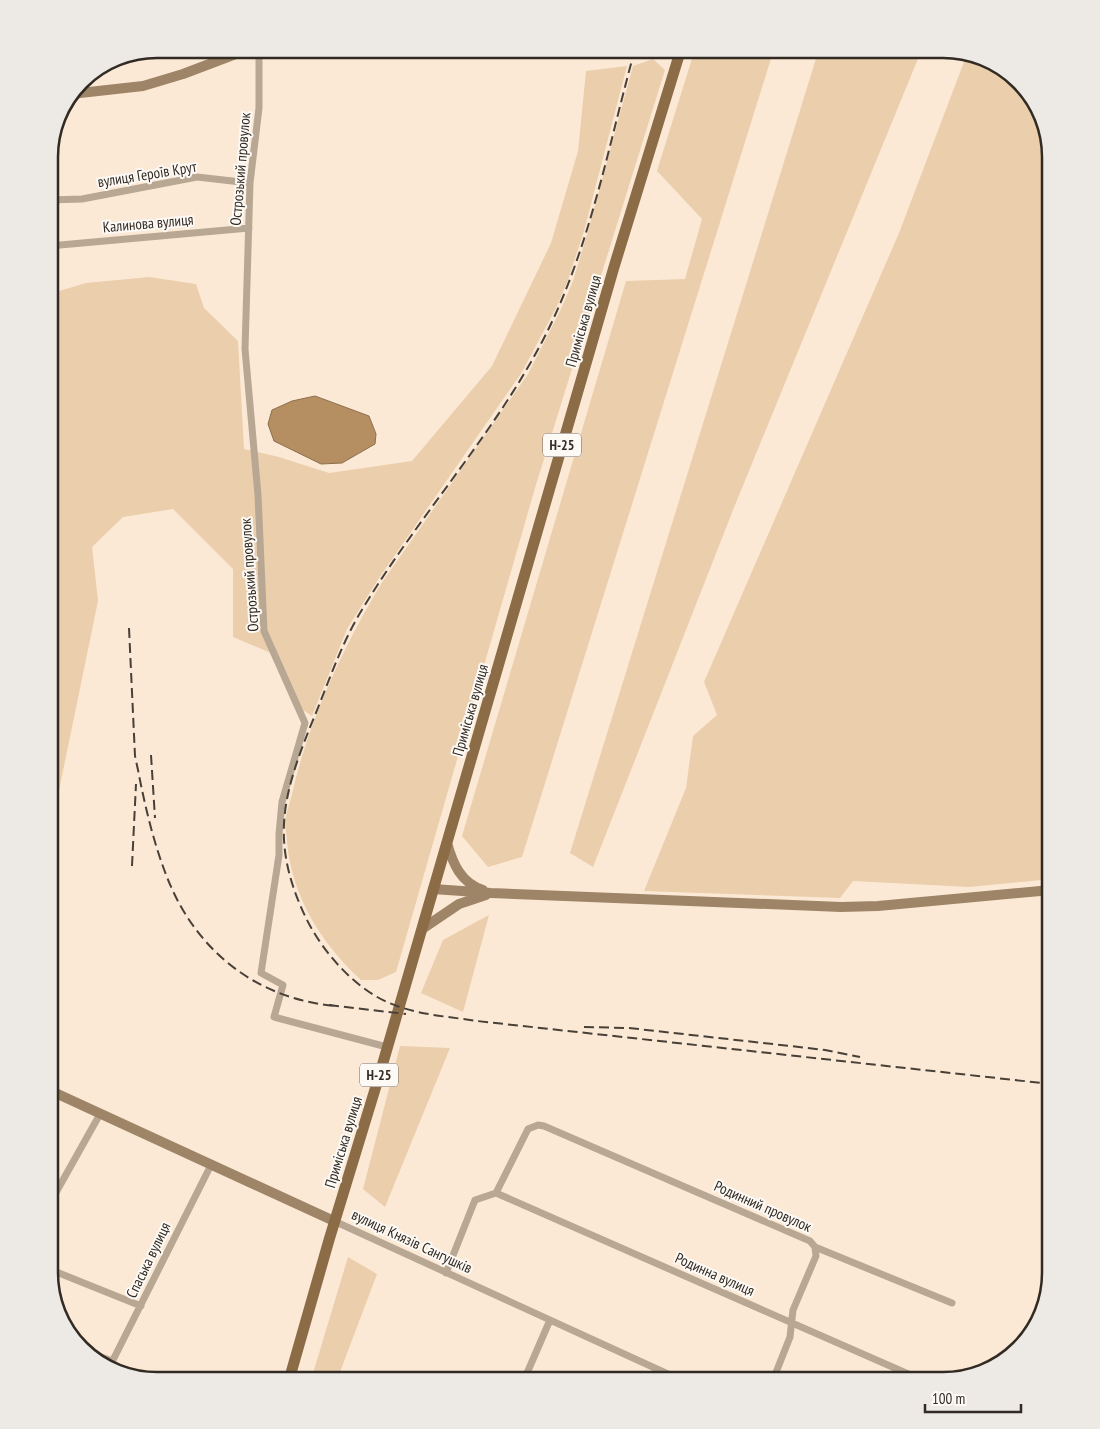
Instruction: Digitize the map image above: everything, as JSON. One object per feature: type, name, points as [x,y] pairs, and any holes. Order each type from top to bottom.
[{"type":"main road","points":[[80,93],[143,86],[183,74],[225,58]]},
{"type":"main road","name":"Приміська вулиця","points":[[292,1372],[334,1222],[422,929],[614,267],[678,58]]},
{"type":"main road","points":[[447,843],[451,858],[460,873],[477,888],[491,893]]},
{"type":"main road","points":[[433,889],[841,907],[878,906],[1042,891]]},
{"type":"main road","points":[[422,929],[459,904],[491,893]]},
{"type":"main road","name":"вулиця Князів Сангушків","points":[[58,1094],[334,1222]]},
{"type":"street","name":"Острозький провулок","points":[[259,58],[259,108],[250,183],[245,348],[258,495],[264,630],[305,723],[282,802],[279,855],[261,974],[283,985],[274,1017],[387,1047]]},
{"type":"street","name":"вулиця Героїв Крут","points":[[58,199],[82,198],[197,177],[250,183]]},
{"type":"street","name":"Калинова вулиця","points":[[58,245],[249,228]]},
{"type":"street","points":[[58,1183],[100,1114]]},
{"type":"street","name":"Родинний провулок","points":[[496,1193],[528,1129],[538,1125],[544,1126],[810,1241],[815,1247],[952,1303]]},
{"type":"street","name":"Спаська вулиця","points":[[113,1361],[211,1165]]},
{"type":"street","points":[[446,1272],[475,1200],[496,1193]]},
{"type":"street","name":"Родинна вулиця","points":[[496,1193],[904,1372]]},
{"type":"street","name":"вулиця Князів Сангушків","points":[[334,1222],[664,1372]]},
{"type":"street","points":[[776,1372],[790,1337],[793,1310],[816,1256],[815,1247]]},
{"type":"street","points":[[58,1273],[141,1306]]},
{"type":"street","points":[[527,1372],[550,1320]]},
{"type":"shaded area","points":[[692,58],[771,58],[522,857],[488,867],[462,836],[626,281],[685,279],[702,219],[657,171]]},
{"type":"shaded area","points":[[816,58],[918,58],[735,505],[593,867],[570,853]]},
{"type":"shaded area","points":[[653,59],[665,70],[535,488],[396,972],[378,980],[361,980],[333,951],[321,935],[302,900],[295,882],[290,862],[285,823],[300,763],[330,682],[369,604],[383,581],[528,374],[561,309],[573,281],[588,231],[633,66]]},
{"type":"shaded area","points":[[965,60],[982,65],[999,74],[1026,101],[1035,118],[1042,143],[1042,880],[969,887],[853,881],[840,898],[644,891],[686,788],[693,736],[717,715],[704,682],[899,233]]},
{"type":"shaded area","points":[[627,66],[584,231],[568,280],[556,308],[522,372],[379,578],[347,629],[312,716],[300,708],[278,656],[233,637],[233,569],[173,509],[123,517],[92,547],[98,601],[58,795],[58,291],[86,283],[149,277],[196,284],[204,308],[238,341],[244,449],[279,457],[329,473],[412,461],[492,366],[551,243],[578,151],[586,71]]},
{"type":"shaded area","points":[[315,396],[369,416],[376,434],[375,444],[342,463],[321,464],[274,441],[268,424],[272,410],[292,401]]},
{"type":"shaded area","points":[[489,915],[463,1012],[421,993],[443,940]]},
{"type":"shaded area","points":[[400,1046],[450,1048],[385,1207],[363,1189]]},
{"type":"shaded area","points":[[348,1257],[377,1274],[340,1372],[313,1372]]},
{"type":"railway","points":[[633,58],[586,234],[559,305],[543,340],[501,410],[382,578],[353,625],[336,663],[304,742],[289,792],[285,815],[284,839],[287,864],[294,890],[313,931],[343,970],[369,992],[406,1009],[426,1014],[477,1021],[1042,1083]]},
{"type":"railway","points":[[129,628],[135,756],[154,839],[172,890],[180,905],[193,926],[209,945],[245,975],[265,987],[288,996],[336,1006]]},
{"type":"railway","points":[[151,755],[155,818]]},
{"type":"railway","points":[[132,866],[136,784]]},
{"type":"railway","points":[[329,1005],[406,1014]]},
{"type":"railway","points":[[584,1027],[629,1028],[825,1050],[860,1057]]}]
